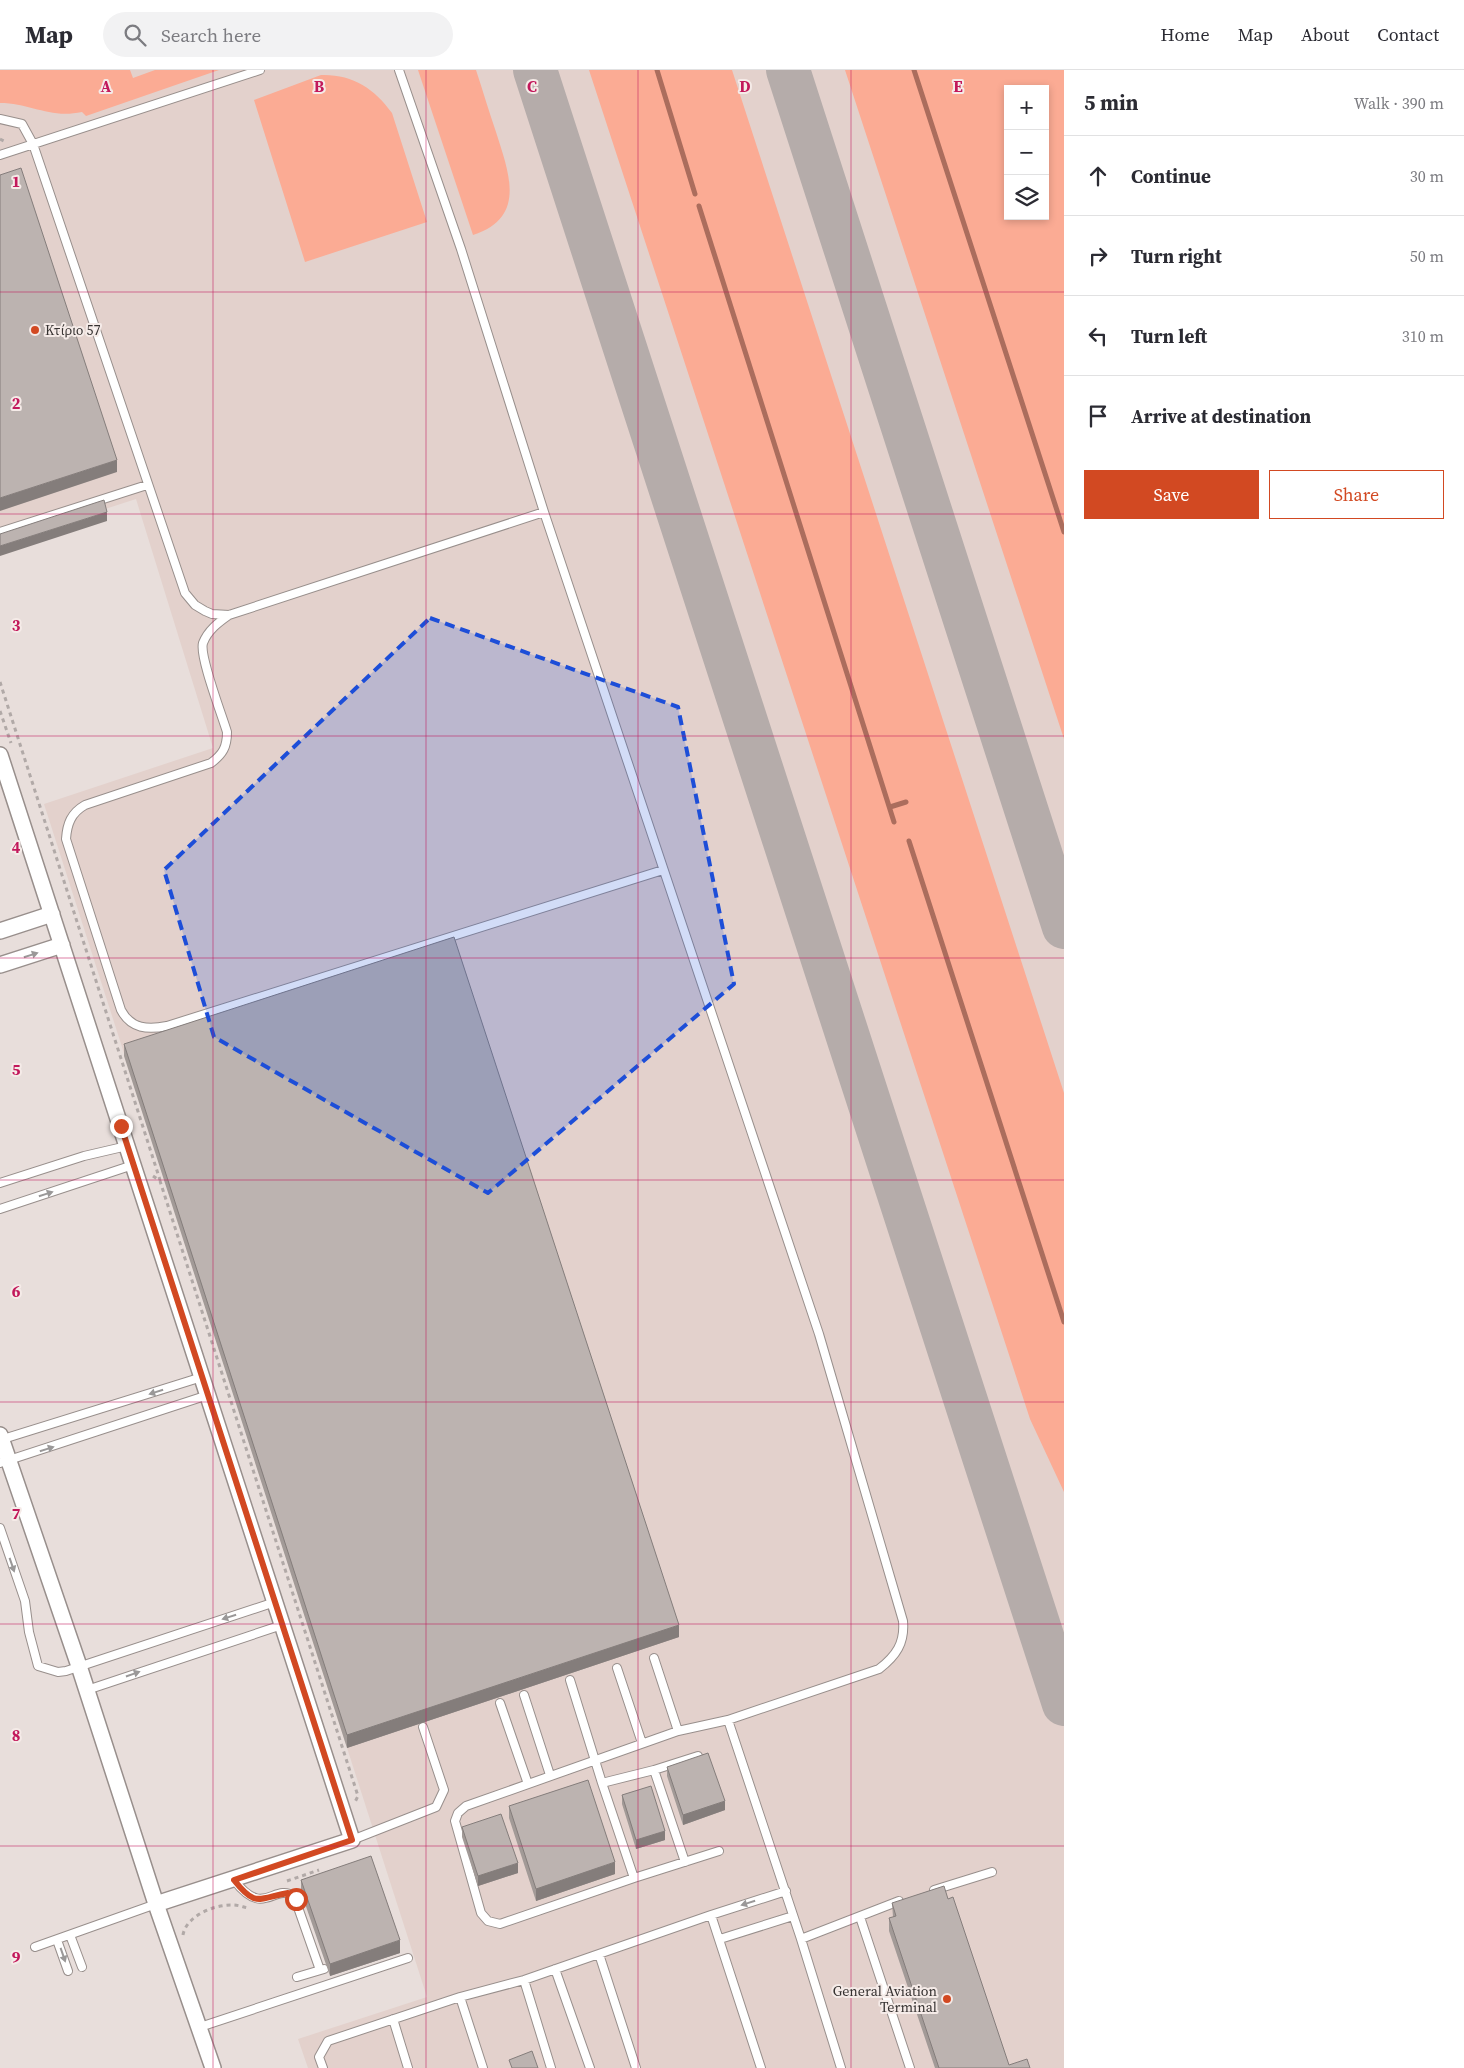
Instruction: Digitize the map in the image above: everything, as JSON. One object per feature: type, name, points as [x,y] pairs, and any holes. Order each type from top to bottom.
[{"type":"street","points":[[6,751],[52,914],[352,1840],[156,1904]]},
{"type":"street","points":[[0,931],[52,914]]},
{"type":"street","points":[[0,965],[62,945]]},
{"type":"street","points":[[0,1438],[5,1461],[79,1666],[156,1904],[213,2068]]},
{"type":"lane","points":[[0,155],[260,70]]},
{"type":"lane","points":[[398,70],[461,249],[544,512],[819,1334],[903,1621],[904,1635],[890,1660],[879,1669],[728,1720],[678,1730],[466,1806],[458,1813],[455,1821],[481,1913],[488,1921],[500,1924],[720,1851]]},
{"type":"lane","points":[[0,119],[22,124],[33,144],[185,593],[194,605],[204,611],[212,614],[229,615]]},
{"type":"lane","points":[[0,532],[147,485]]},
{"type":"lane","points":[[544,512],[229,615],[212,628],[202,650],[227,732],[227,742],[219,757],[211,764],[85,806],[73,815],[67,829],[66,839],[121,1010],[126,1019],[135,1026],[146,1029],[167,1026],[663,870]]},
{"type":"lane","points":[[0,1183],[84,1156],[127,1146]]},
{"type":"lane","points":[[0,1209],[133,1165]]},
{"type":"lane","points":[[0,1438],[202,1377]]},
{"type":"lane","points":[[5,1461],[208,1395]]},
{"type":"lane","points":[[0,1528],[26,1601],[29,1632],[38,1666],[58,1672],[275,1602]]},
{"type":"lane","points":[[87,1690],[282,1624]]},
{"type":"lane","points":[[654,1658],[678,1730]]},
{"type":"lane","points":[[617,1668],[642,1743]]},
{"type":"lane","points":[[570,1680],[634,1878]]},
{"type":"lane","points":[[524,1695],[550,1776]]},
{"type":"lane","points":[[500,1703],[528,1784]]},
{"type":"lane","points":[[728,1720],[786,1891],[841,2068]]},
{"type":"lane","points":[[352,1840],[436,1807],[442,1799],[444,1790],[423,1727]]},
{"type":"lane","points":[[602,1783],[654,1770],[698,1756]]},
{"type":"lane","points":[[654,1770],[685,1862]]},
{"type":"lane","points":[[922,1893],[992,1872]]},
{"type":"lane","points":[[234,1880],[248,1895],[263,1900],[288,1893],[294,1896],[322,1969],[297,1977]]},
{"type":"lane","points":[[323,2068],[320,2057],[328,2041],[460,1998],[524,1980],[711,1914],[786,1891]]},
{"type":"lane","points":[[801,1938],[905,1899]]},
{"type":"lane","points":[[35,1947],[156,1904]]},
{"type":"lane","points":[[711,1914],[761,2068]]},
{"type":"lane","points":[[720,1940],[793,1916]]},
{"type":"lane","points":[[860,1917],[910,2068]]},
{"type":"lane","points":[[70,1936],[82,1967]]},
{"type":"lane","points":[[57,1940],[68,1971]]},
{"type":"lane","points":[[599,1954],[636,2068]]},
{"type":"lane","points":[[200,2027],[408,1958]]},
{"type":"lane","points":[[555,1969],[590,2068]]},
{"type":"lane","points":[[524,1980],[551,2068]]},
{"type":"lane","points":[[460,1998],[483,2068]]},
{"type":"lane","points":[[393,2019],[408,2068]]},
{"type":"path","points":[[0,682],[358,1796]]},
{"type":"path","points":[[0,711],[6,751]]},
{"type":"path","points":[[30,803],[39,800]]},
{"type":"path","points":[[149,1169],[154,1178],[160,1181]]},
{"type":"path","points":[[319,1870],[321,1875]]},
{"type":"path","points":[[184,1939],[184,1929],[194,1916],[225,1906],[261,1910],[264,1908],[263,1900]]},
{"type":"highlighted area","points":[[430,618],[678,707],[734,984],[488,1193],[214,1037],[164,870]]},
{"type":"shaded area","points":[[0,70],[1064,70],[1064,2068],[308,2068],[298,2039],[427,1997],[44,804],[213,748],[136,499],[0,543]]},
{"type":"shaded area","points":[[0,70],[130,70],[133,78],[155,70],[219,70],[86,116],[82,112],[60,114],[21,105],[0,103]]},
{"type":"shaded area","points":[[418,70],[476,70],[505,163],[510,192],[507,206],[501,218],[490,227],[473,235]]},
{"type":"shaded area","points":[[589,70],[732,70],[1064,1093],[1064,1492],[1030,1419]]},
{"type":"shaded area","points":[[845,70],[1064,70],[1064,739]]},
{"type":"shaded area","points":[[321,75],[343,77],[361,84],[378,96],[392,113],[427,222],[305,262],[254,100]]},
{"type":"building","name":"Κτίριο 57","points":[[21,168],[117,460],[0,498],[0,175]]},
{"type":"building","points":[[104,500],[107,512],[0,546],[0,534]]},
{"type":"building","points":[[454,937],[679,1625],[347,1735],[124,1044]]},
{"type":"building","points":[[708,1753],[725,1801],[683,1815],[667,1767]]},
{"type":"building","points":[[588,1780],[615,1862],[536,1889],[509,1806]]},
{"type":"building","points":[[651,1786],[665,1831],[636,1840],[622,1795]]},
{"type":"building","points":[[501,1814],[518,1863],[478,1876],[462,1827]]},
{"type":"building","points":[[371,1856],[400,1940],[330,1964],[301,1880]]},
{"type":"building","name":"General Aviation Terminal","points":[[944,1886],[948,1899],[953,1897],[1009,2065],[1027,2059],[1030,2068],[939,2068],[889,1918],[896,1916],[892,1903]]},
{"type":"building","points":[[532,2051],[538,2068],[512,2068],[509,2060]]},
{"type":"waterway","points":[[657,70],[695,194]]},
{"type":"waterway","points":[[914,70],[1064,532]]},
{"type":"waterway","points":[[699,206],[894,822]]},
{"type":"waterway","points":[[890,807],[906,802]]},
{"type":"waterway","points":[[909,841],[1064,1322]]},
{"type":"taxiway","points":[[535,70],[1064,1704]]},
{"type":"taxiway","points":[[788,70],[1064,927]]},
{"type":"place","name":"Κτίριο 57","points":[[35,330]]},
{"type":"place","name":"General Aviation Terminal","points":[[947,1999]]},
{"type":"route","points":[[121,1126],[352,1840],[234,1880],[242,1890],[255,1899],[263,1900],[288,1893],[296,1899]]}]
